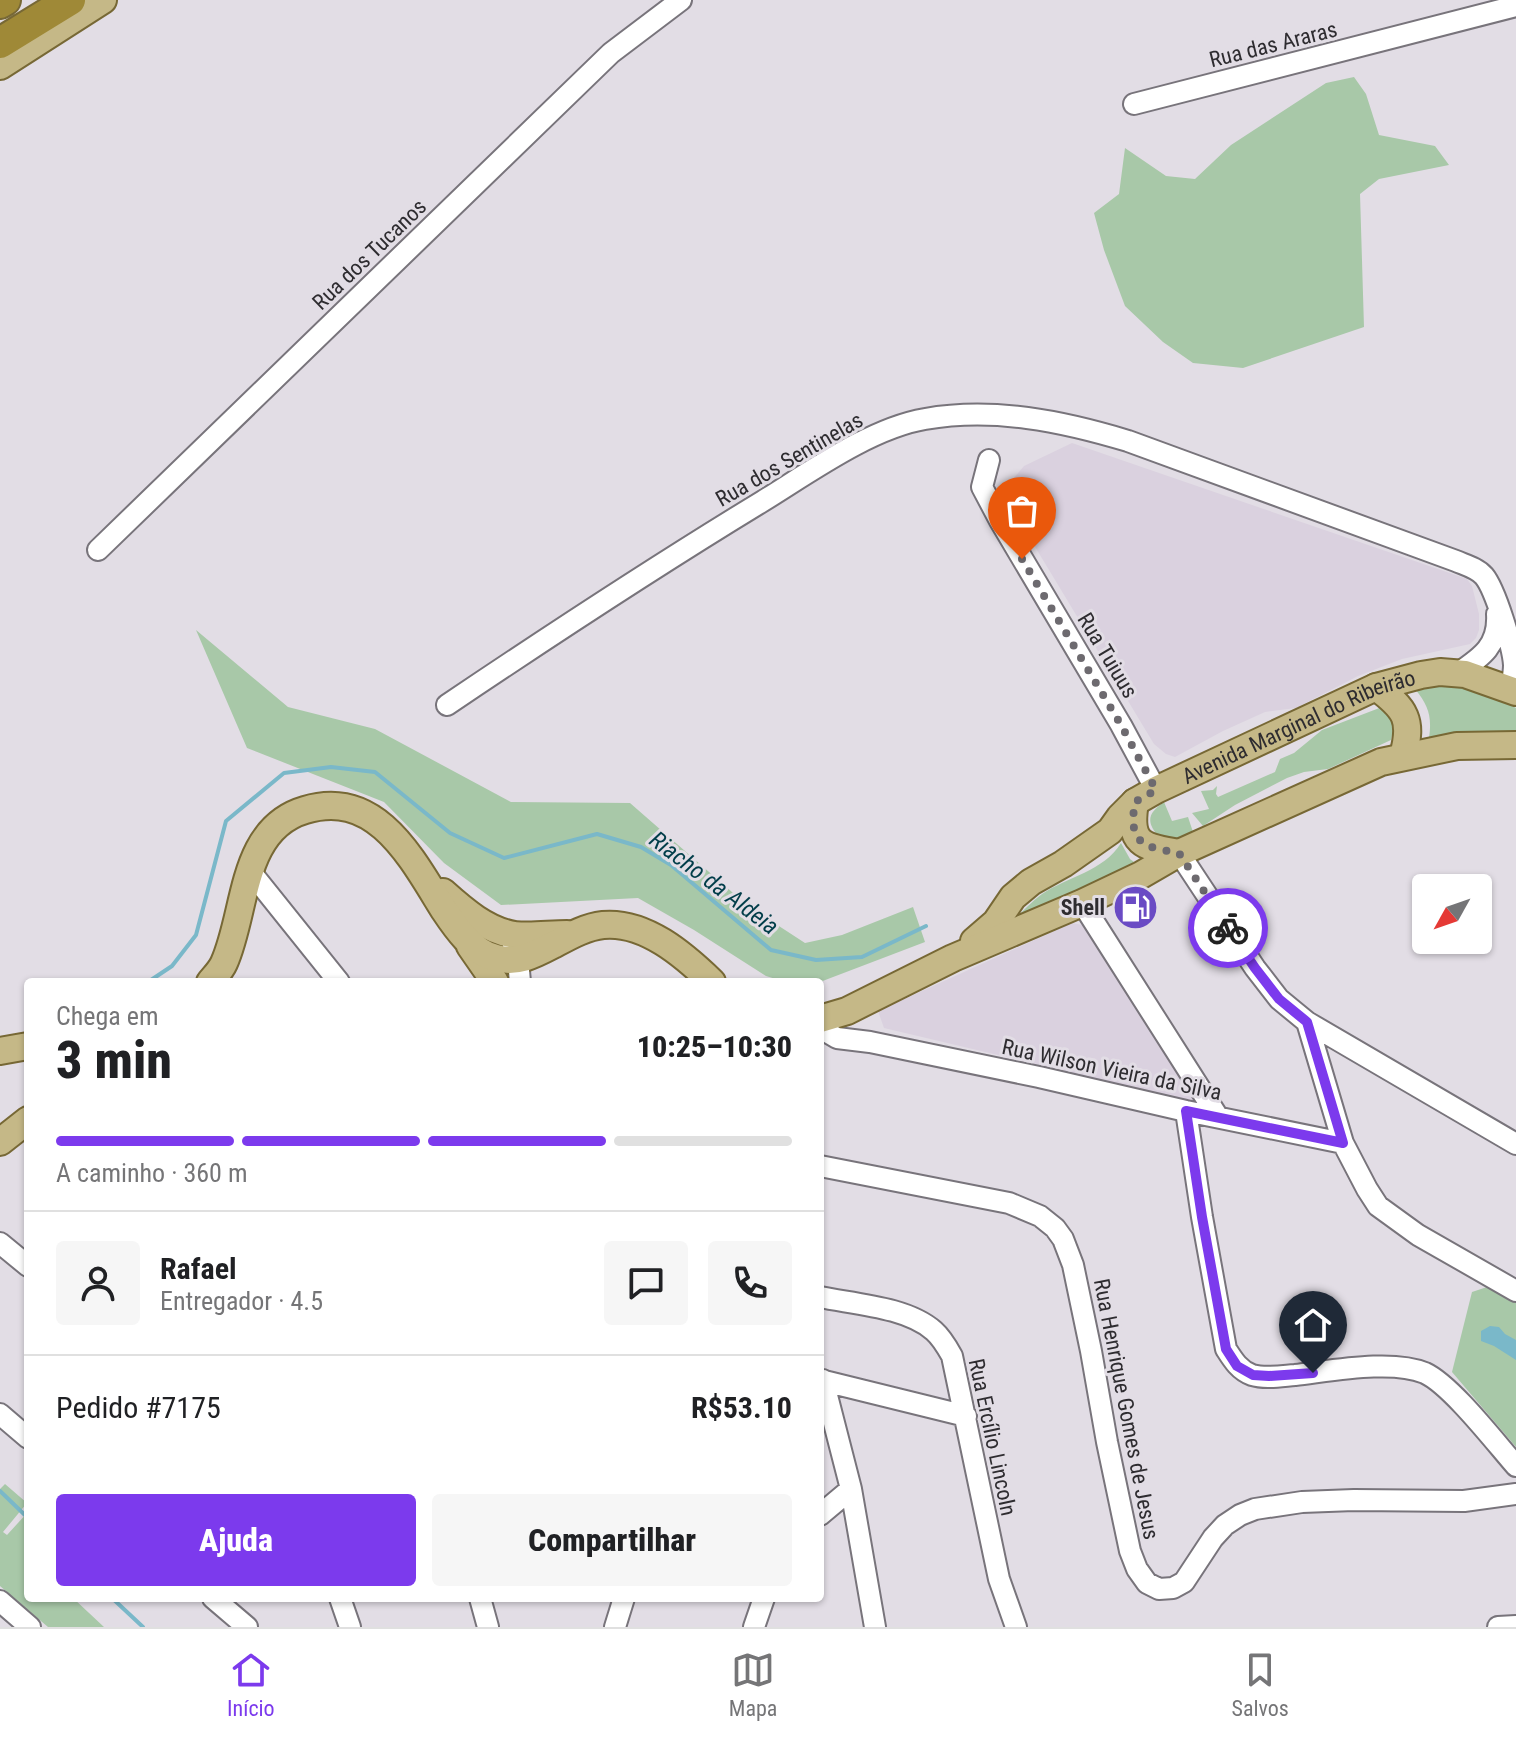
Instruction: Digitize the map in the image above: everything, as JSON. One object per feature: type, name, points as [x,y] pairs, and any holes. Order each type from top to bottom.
[{"type":"highway","points":[[0,43],[70,0]]},
{"type":"main road","points":[[0,66],[103,0]]},
{"type":"main road","name":"Avenida Marginal do Ribeirão","points":[[953,958],[996,922],[1013,897],[1110,831],[1120,817],[1146,796],[1376,687],[1440,672],[1465,674],[1514,691]]},
{"type":"main road","points":[[1376,687],[1396,702],[1406,716],[1408,737],[1403,756]]},
{"type":"main road","name":"Avenida Marginal do Ribeirão","points":[[824,1018],[847,1011],[953,958],[1082,903],[1179,853],[1381,762],[1457,746],[1516,745]]},
{"type":"main road","points":[[1146,796],[1132,820],[1137,837],[1149,848],[1179,853]]},
{"type":"main road","points":[[213,978],[223,966],[232,942],[250,871],[263,841],[275,827],[297,813],[315,807],[343,807],[363,812],[384,826],[401,845],[465,940],[493,970],[514,975],[539,952],[575,933],[601,925],[618,925],[643,932],[667,944],[708,978]]},
{"type":"main road","points":[[418,869],[467,913],[486,925],[514,935],[575,933]]},
{"type":"main road","points":[[0,1142],[24,1123]]},
{"type":"street","name":"Rua dos Tucanos","points":[[98,550],[611,53],[681,0]]},
{"type":"street","name":"Rua das Araras","points":[[1134,104],[1516,6]]},
{"type":"street","name":"Rua dos Sentinelas","points":[[447,705],[663,562],[830,460],[894,428],[923,419],[974,415],[1029,418],[1089,429],[1128,441],[1476,570],[1490,585],[1501,612],[1514,665],[1514,691]]},
{"type":"street","name":"Rua Tuiuus","points":[[989,460],[982,487],[1121,725],[1146,796]]},
{"type":"street","points":[[1458,673],[1477,660],[1496,637],[1496,602]]},
{"type":"street","points":[[1179,853],[1279,999],[1307,1022],[1516,1144]]},
{"type":"street","points":[[250,871],[336,978]]},
{"type":"street","points":[[1082,903],[1218,1117]]},
{"type":"street","points":[[507,933],[514,975]]},
{"type":"street","points":[[847,1011],[870,1042]]},
{"type":"street","points":[[1307,1022],[1343,1143],[1378,1206],[1418,1235],[1516,1291]]},
{"type":"street","name":"Rua Wilson Vieira da Silva","points":[[824,1030],[837,1038],[870,1042],[1087,1087],[1343,1143]]},
{"type":"street","points":[[1186,1111],[1226,1349],[1237,1366],[1253,1375],[1269,1376],[1358,1368],[1405,1368],[1425,1373],[1453,1396],[1516,1466]]},
{"type":"street","name":"Rua Henrique Gomes de Jesus","points":[[824,1167],[1009,1203],[1040,1216],[1055,1228],[1073,1265],[1130,1551],[1147,1583],[1159,1589],[1173,1588],[1184,1582],[1225,1525],[1255,1509],[1302,1502],[1464,1501],[1516,1494]]},
{"type":"street","name":"Rua Ercílio Lincoln","points":[[824,1298],[905,1314],[932,1329],[945,1343],[952,1356],[966,1416],[999,1579],[1016,1627]]},
{"type":"street","points":[[824,1381],[966,1416]]},
{"type":"street","points":[[824,1391],[851,1489],[875,1627]]},
{"type":"street","points":[[0,1414],[24,1435]]},
{"type":"street","points":[[824,1512],[851,1489]]},
{"type":"street","points":[[0,1601],[30,1627]]},
{"type":"street","points":[[218,1602],[247,1627]]},
{"type":"street","points":[[341,1602],[350,1627]]},
{"type":"street","points":[[481,1602],[488,1627]]},
{"type":"street","points":[[615,1627],[623,1602]]},
{"type":"street","points":[[754,1627],[763,1602]]},
{"type":"street","points":[[1498,1627],[1516,1626]]},
{"type":"shaded area","points":[[1072,443],[1467,579],[1472,586],[1479,614],[1476,638],[1470,644],[1402,659],[1358,676],[1296,708],[1265,712],[1175,757],[1166,754],[1154,744],[1002,492],[1024,466]]},
{"type":"shaded area","points":[[1072,923],[1082,925],[1196,1099],[1192,1101],[884,1028],[878,1011]]},
{"type":"green space","points":[[1354,77],[1366,94],[1379,135],[1435,146],[1449,165],[1379,179],[1360,194],[1364,327],[1243,368],[1193,363],[1163,342],[1125,306],[1104,250],[1094,213],[1119,194],[1125,148],[1166,176],[1195,179],[1231,145],[1326,83]]},
{"type":"green space","points":[[196,630],[288,707],[375,729],[511,802],[630,803],[748,906],[805,943],[842,935],[913,907],[925,942],[824,980],[824,978],[773,978],[638,898],[501,905],[444,863],[384,802],[247,748]]},
{"type":"green space","points":[[1445,684],[1482,692],[1516,708],[1516,734],[1492,731],[1429,738],[1428,712],[1415,689]]},
{"type":"green space","points":[[1382,707],[1392,722],[1391,740],[1328,769],[1287,778],[1203,826],[1192,813],[1209,809],[1201,791],[1213,790],[1217,786],[1218,797],[1275,772],[1280,759],[1294,753],[1322,730]]},
{"type":"green space","points":[[1164,802],[1172,821],[1188,817],[1193,832],[1176,838],[1160,838],[1150,818]]},
{"type":"green space","points":[[1121,843],[1130,859],[1138,865],[1014,920],[1042,894],[1095,867],[1114,853]]},
{"type":"green space","points":[[1493,1285],[1516,1298],[1516,1447],[1452,1372],[1472,1292]]},
{"type":"green space","points":[[5,1484],[24,1500],[24,1507],[3,1532],[7,1535],[24,1516],[24,1602],[77,1602],[104,1627],[48,1627],[0,1586],[0,1489]]},
{"type":"water","points":[[1490,1326],[1499,1327],[1516,1340],[1516,1360],[1481,1341],[1481,1331]]},
{"type":"waterway","name":"Riacho da Aldeia","points":[[154,978],[172,966],[196,935],[226,821],[284,773],[331,767],[375,772],[450,833],[504,858],[597,834],[641,847],[671,865],[771,950],[816,960],[862,957],[926,926]]},
{"type":"waterway","points":[[0,1491],[24,1514]]},
{"type":"waterway","points":[[116,1602],[143,1627]]},
{"type":"way so far","points":[[1022,559],[1156,790],[1135,802],[1132,828],[1137,837],[1149,848],[1179,853],[1228,928]]},
{"type":"place","name":"Shell","points":[[1136,907]]},
{"type":"route","points":[[1228,928],[1279,999],[1307,1022],[1343,1143],[1186,1111],[1213,1282],[1226,1349],[1237,1366],[1253,1375],[1313,1373]]}]
